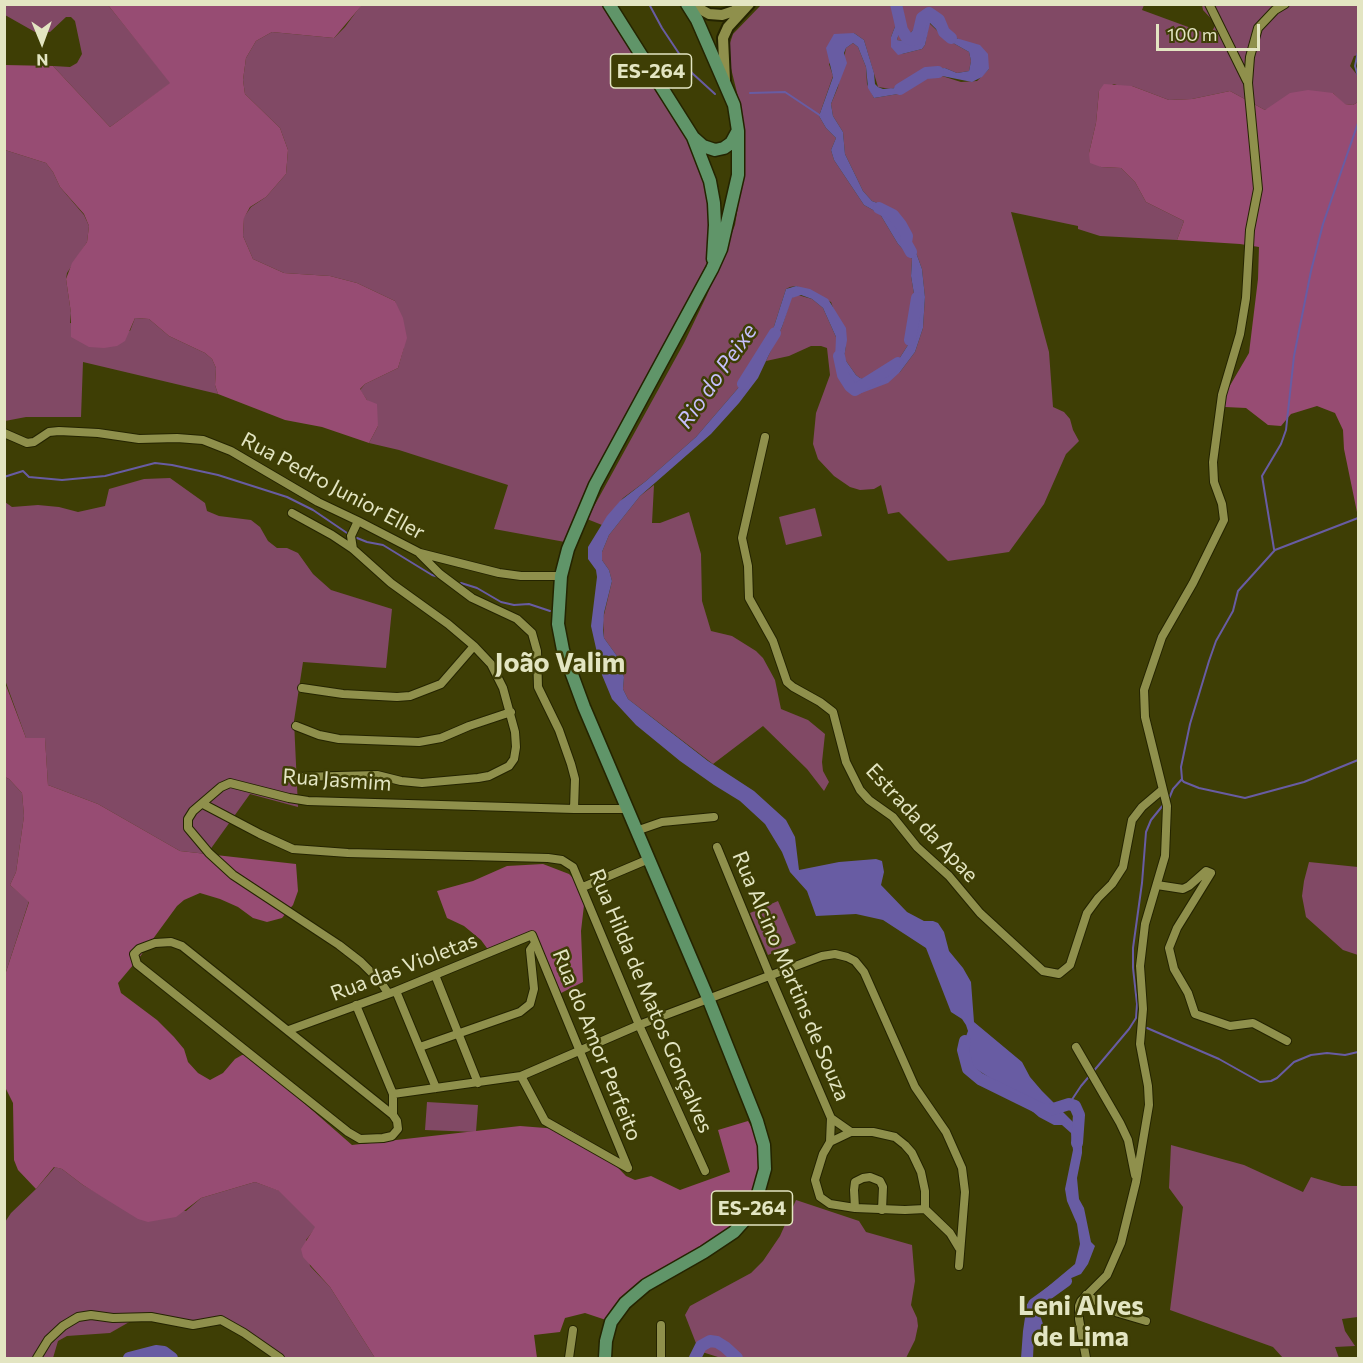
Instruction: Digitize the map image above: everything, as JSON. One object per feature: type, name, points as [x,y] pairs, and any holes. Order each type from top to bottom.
[{"type":"main road","name":"ES-264","points":[[609,4],[693,137],[710,182],[714,203],[712,269]]},
{"type":"main road","name":"ES-264","points":[[605,1359],[606,1341],[611,1322],[625,1303],[646,1285],[712,1248],[735,1232],[748,1215],[761,1187],[765,1157],[761,1134],[708,998],[584,707],[563,650],[558,624],[561,576],[568,549],[595,484],[712,269],[721,249],[738,176],[738,131],[734,105],[689,4]]},
{"type":"main road","points":[[689,4],[709,14],[722,15],[734,11],[742,4]]},
{"type":"main road","points":[[725,81],[723,38],[728,27],[749,4]]},
{"type":"main road","points":[[693,137],[703,146],[715,150],[731,143],[738,131]]},
{"type":"street","points":[[1209,4],[1248,83]]},
{"type":"street","points":[[1086,1359],[1078,1313],[1079,1306],[1112,1267],[1121,1243],[1136,1182],[1149,1105],[1140,1044],[1143,1009],[1140,966],[1145,924],[1165,856],[1165,798],[1143,706],[1148,674],[1162,637],[1193,583],[1224,520],[1223,508],[1213,475],[1215,436],[1225,380],[1240,334],[1246,298],[1250,230],[1258,189],[1248,83],[1250,57],[1258,28],[1275,10],[1285,4]]},
{"type":"street","name":"Rua Pedro Junior Eller","points":[[4,434],[22,442],[31,443],[53,432],[87,432],[139,439],[191,439],[214,444],[334,511],[358,520],[420,553],[500,573],[521,576],[561,576]]},
{"type":"street","name":"Estrada da Apae","points":[[765,437],[744,528],[743,546],[748,566],[749,598],[773,641],[787,682],[833,712],[846,762],[860,790],[869,800],[893,816],[917,847],[949,876],[980,913],[1043,971],[1059,974],[1070,965],[1088,913],[1123,867],[1132,820],[1142,807],[1165,798]]},
{"type":"street","points":[[292,513],[354,549],[391,583],[448,624],[474,646],[497,673],[511,712],[515,732],[514,759],[509,766],[489,776],[422,783],[401,782],[376,775],[298,777]]},
{"type":"street","points":[[354,549],[351,536],[358,520]]},
{"type":"street","points":[[420,553],[440,574],[472,598],[517,619],[532,633],[537,651],[538,687],[559,730],[575,779],[574,809]]},
{"type":"street","points":[[302,688],[343,694],[397,697],[422,693],[441,684],[474,646]]},
{"type":"street","points":[[296,726],[319,735],[339,739],[419,742],[441,738],[511,712]]},
{"type":"street","name":"Rua Jasmim","points":[[392,992],[361,962],[339,945],[232,875],[209,853],[187,825],[189,816],[223,785],[234,783],[308,801],[574,809],[626,808]]},
{"type":"street","name":"Rua Hilda de Matos Gonçalves","points":[[203,804],[293,849],[348,853],[548,858],[562,860],[573,867],[639,1025],[705,1171]]},
{"type":"street","points":[[636,831],[662,822],[714,817]]},
{"type":"street","name":"Rua Alcino Martins de Souza","points":[[717,847],[831,1118],[830,1142],[818,1166],[815,1180],[816,1190],[824,1201],[855,1208],[925,1209],[925,1191],[921,1172],[912,1153],[895,1137],[873,1132],[851,1132],[830,1142]]},
{"type":"street","points":[[583,887],[649,860]]},
{"type":"street","points":[[1157,885],[1183,889],[1206,871],[1211,873],[1177,928],[1169,948],[1174,969],[1188,993],[1195,1014],[1230,1026],[1255,1024],[1287,1041]]},
{"type":"street","points":[[420,1047],[520,1012],[530,1004],[534,989],[530,950],[534,939]]},
{"type":"street","name":"Rua das Violetas","points":[[289,1030],[534,939]]},
{"type":"street","name":"Rua do Amor Perfeito","points":[[520,1076],[545,1121],[628,1168],[534,939]]},
{"type":"street","points":[[155,943],[177,943],[393,1114],[398,1129],[392,1136],[368,1140],[360,1139],[348,1132],[136,964],[134,952],[155,943]]},
{"type":"street","points":[[393,1094],[520,1076],[708,998],[822,956],[835,954],[855,961],[864,972],[915,1087],[946,1132],[962,1168],[965,1192],[959,1266]]},
{"type":"street","points":[[435,975],[478,1083]]},
{"type":"street","points":[[392,992],[420,1047],[436,1088]]},
{"type":"street","points":[[356,1005],[393,1094],[393,1114]]},
{"type":"street","points":[[1076,1047],[1090,1068],[1128,1140],[1136,1182]]},
{"type":"street","name":"Rua Alcino Martins de Souza","points":[[831,1118],[851,1132]]},
{"type":"street","points":[[855,1208],[855,1182],[870,1177],[880,1181],[883,1186],[882,1210]]},
{"type":"street","points":[[925,1209],[950,1233],[960,1249]]},
{"type":"street","points":[[1086,1295],[1112,1311],[1146,1320]]},
{"type":"street","points":[[37,1359],[48,1340],[63,1326],[78,1317],[91,1315],[113,1318],[151,1317],[193,1325],[222,1320],[280,1359]]},
{"type":"street","points":[[661,1325],[661,1359]]},
{"type":"street","points":[[569,1359],[573,1330]]},
{"type":"shaded area","points":[[362,4],[605,5],[694,148],[711,202],[710,252],[707,263],[565,542],[494,529],[508,485],[399,450],[369,443],[378,426],[360,390],[365,384],[398,368],[404,347],[395,301],[357,283],[330,276],[284,273],[253,259],[243,236],[244,217],[251,207],[266,197],[286,174],[288,150],[280,128],[245,94],[243,80],[246,58],[256,41],[272,32],[334,38]]},
{"type":"shaded area","points":[[4,5],[108,5],[171,83],[110,127],[53,66],[70,67],[77,63],[82,54],[75,21],[71,17],[66,17],[50,32],[35,32],[5,15]]},
{"type":"shaded area","points":[[108,5],[362,5],[334,38],[272,32],[256,41],[246,58],[243,80],[245,94],[280,128],[288,150],[286,174],[266,197],[250,207],[244,218],[243,236],[253,259],[284,273],[330,276],[357,283],[395,301],[403,318],[407,338],[398,368],[365,384],[360,389],[367,400],[377,404],[378,426],[369,443],[322,427],[285,420],[218,394],[215,385],[216,368],[212,359],[205,353],[169,336],[149,319],[135,318],[125,341],[117,346],[89,347],[71,337],[71,313],[66,279],[72,263],[87,242],[89,226],[84,214],[60,187],[46,163],[5,150],[5,65],[53,66],[110,127],[170,83]]},
{"type":"shaded area","points":[[761,5],[893,5],[896,24],[891,37],[902,54],[922,49],[925,45],[929,23],[946,39],[969,52],[971,61],[969,71],[957,73],[945,68],[927,69],[921,78],[891,89],[878,87],[864,40],[854,33],[829,64],[833,76],[819,116],[836,138],[831,150],[834,160],[864,205],[880,214],[898,244],[912,259],[911,276],[916,306],[908,345],[899,359],[882,374],[872,380],[860,378],[844,358],[846,345],[831,302],[796,286],[786,289],[768,345],[758,365],[696,437],[623,498],[602,525],[587,519],[684,343],[707,295],[735,225],[741,187],[743,151],[740,105],[727,52],[733,34]]},
{"type":"shaded area","points":[[893,5],[902,5],[904,16],[897,40],[904,41],[921,20],[931,15],[945,31],[956,38],[980,45],[988,54],[989,69],[982,77],[972,82],[932,76],[898,94],[874,98],[868,88],[866,67],[858,47],[853,43],[846,48],[844,53],[847,63],[831,104],[833,116],[843,132],[845,154],[863,191],[872,201],[888,207],[914,247],[922,269],[925,297],[923,328],[915,352],[900,372],[888,383],[856,394],[835,360],[836,337],[823,308],[812,299],[801,295],[792,298],[782,327],[758,378],[739,403],[711,434],[640,496],[609,535],[602,552],[602,560],[609,570],[612,581],[604,613],[603,630],[604,638],[617,656],[624,677],[623,689],[628,699],[708,761],[754,791],[786,820],[795,837],[799,870],[839,862],[876,859],[882,861],[884,872],[881,885],[907,912],[924,921],[938,923],[944,932],[949,951],[971,982],[974,1022],[1022,1062],[1030,1077],[1042,1091],[1082,1131],[1082,1153],[1077,1178],[1079,1199],[1084,1208],[1091,1242],[1095,1246],[1081,1274],[1069,1279],[1062,1288],[1050,1290],[1041,1301],[1039,1312],[1047,1336],[1038,1334],[1034,1336],[1033,1358],[1021,1358],[1027,1304],[1075,1264],[1080,1244],[1077,1224],[1067,1201],[1065,1189],[1073,1150],[1071,1133],[1062,1125],[1054,1125],[1039,1117],[1004,1087],[970,1065],[963,1054],[962,1047],[968,1031],[966,1025],[962,1019],[951,1012],[926,948],[883,920],[856,914],[816,916],[807,891],[790,872],[782,852],[765,824],[740,801],[680,761],[636,725],[612,699],[602,675],[591,626],[597,577],[596,570],[588,559],[588,547],[607,516],[620,501],[696,437],[758,365],[768,345],[786,289],[796,286],[810,289],[828,299],[846,328],[844,358],[860,378],[872,380],[882,374],[899,359],[908,345],[916,306],[911,276],[912,259],[898,244],[880,214],[864,205],[834,160],[831,150],[836,138],[819,116],[833,77],[826,48],[834,34],[854,33],[864,40],[875,84],[883,89],[896,88],[921,78],[927,69],[945,68],[957,73],[969,71],[971,61],[969,52],[946,39],[930,23],[922,49],[898,55],[891,47],[891,37],[896,24]]},
{"type":"shaded area","points":[[902,5],[1144,5],[1142,10],[1210,35],[1216,24],[1203,10],[1202,5],[1358,5],[1358,55],[1354,56],[1350,66],[1358,76],[1358,102],[1353,105],[1344,104],[1333,93],[1265,110],[1230,91],[1192,99],[1169,100],[1132,86],[1122,87],[1114,84],[1099,91],[1096,123],[1089,153],[1101,167],[1121,168],[1135,182],[1146,202],[1184,221],[1177,240],[1100,236],[1078,229],[1078,226],[1011,212],[1049,352],[1053,407],[1064,412],[1070,419],[1079,441],[1066,454],[1044,504],[1009,552],[948,561],[899,512],[888,514],[881,485],[874,489],[860,490],[850,487],[834,476],[818,459],[813,444],[816,413],[830,375],[827,348],[811,346],[789,356],[766,361],[782,327],[791,298],[798,295],[812,299],[823,308],[836,337],[836,360],[854,391],[900,372],[915,352],[923,328],[925,297],[922,269],[914,247],[888,207],[872,201],[863,191],[845,154],[843,132],[833,116],[831,104],[838,87],[846,48],[853,43],[858,47],[866,67],[867,84],[874,98],[898,94],[932,76],[942,76],[961,82],[977,81],[989,69],[960,40],[945,31],[935,17],[913,30],[904,41],[897,40],[904,16]]},
{"type":"shaded area","points":[[1104,84],[1132,86],[1169,100],[1192,99],[1230,91],[1265,110],[1290,93],[1308,90],[1333,93],[1345,104],[1353,105],[1358,102],[1358,517],[1344,449],[1343,430],[1335,413],[1317,406],[1291,414],[1281,426],[1268,425],[1246,408],[1225,407],[1225,394],[1249,353],[1258,279],[1259,247],[1177,240],[1184,221],[1146,202],[1135,182],[1121,168],[1101,167],[1090,163],[1089,153],[1096,123],[1099,91]]},
{"type":"shaded area","points":[[5,150],[46,163],[60,187],[84,215],[89,226],[87,242],[67,273],[70,323],[130,331],[135,318],[149,319],[169,336],[205,353],[212,359],[216,368],[215,385],[218,394],[83,362],[81,417],[26,417],[5,421]]},
{"type":"shaded area","points":[[170,478],[205,503],[207,511],[219,516],[251,520],[260,527],[268,541],[277,548],[287,548],[298,553],[313,574],[331,590],[392,609],[386,668],[303,662],[294,721],[298,807],[250,794],[207,854],[180,851],[98,804],[48,785],[45,739],[26,738],[5,680],[5,502],[12,507],[38,505],[78,512],[105,506],[109,489],[144,479]]},
{"type":"shaded area","points":[[654,485],[652,523],[660,523],[689,512],[701,554],[702,601],[711,631],[732,636],[756,651],[763,658],[775,680],[781,709],[808,720],[825,734],[822,762],[823,771],[829,782],[824,791],[807,769],[763,726],[713,764],[628,699],[623,689],[624,677],[617,656],[604,638],[603,619],[612,581],[609,570],[602,560],[602,552],[609,535],[640,496]]},
{"type":"shaded area","points":[[815,508],[822,536],[786,545],[779,517]]},
{"type":"shaded area","points":[[4,680],[26,738],[45,738],[48,785],[98,804],[180,851],[296,864],[298,891],[293,905],[282,918],[267,922],[253,918],[238,907],[200,893],[177,906],[118,983],[121,993],[157,1020],[174,1037],[184,1049],[188,1062],[198,1073],[210,1080],[223,1073],[235,1059],[242,1055],[249,1055],[352,1145],[520,1126],[571,1130],[596,1145],[626,1176],[635,1180],[651,1176],[680,1190],[730,1172],[718,1130],[748,1121],[759,1153],[761,1177],[755,1211],[663,1274],[609,1321],[585,1313],[565,1318],[560,1332],[534,1335],[537,1358],[375,1358],[330,1287],[303,1257],[301,1249],[315,1227],[279,1191],[255,1182],[201,1198],[176,1217],[148,1222],[138,1219],[83,1185],[62,1169],[54,1167],[36,1189],[18,1170],[14,1160],[13,1103],[5,1087],[5,975],[29,902],[10,885],[16,872],[24,816],[22,793],[5,777]]},
{"type":"shaded area","points":[[5,777],[22,793],[24,816],[16,872],[10,885],[29,901],[5,975]]},
{"type":"shaded area","points":[[1309,862],[1358,867],[1358,955],[1343,950],[1306,917],[1302,896]]},
{"type":"shaded area","points":[[543,864],[569,874],[577,882],[584,896],[581,931],[583,982],[561,993],[535,936],[492,955],[481,940],[464,926],[447,918],[437,891],[473,881],[507,866]]},
{"type":"shaded area","points":[[778,901],[796,943],[768,955],[750,913]]},
{"type":"shaded area","points":[[427,1102],[478,1105],[476,1132],[425,1130]]},
{"type":"shaded area","points":[[1171,1145],[1244,1165],[1303,1192],[1311,1177],[1342,1186],[1358,1186],[1358,1317],[1342,1319],[1345,1331],[1355,1346],[1335,1347],[1339,1358],[1283,1358],[1273,1347],[1170,1310],[1183,1207],[1169,1188]]},
{"type":"shaded area","points":[[55,1167],[62,1169],[83,1185],[106,1198],[186,1211],[201,1198],[255,1182],[280,1191],[316,1227],[306,1240],[310,1266],[330,1287],[375,1358],[272,1358],[224,1323],[212,1323],[194,1329],[185,1325],[148,1319],[131,1321],[110,1333],[67,1336],[58,1341],[53,1358],[5,1358],[5,1222]]},
{"type":"shaded area","points":[[796,1200],[859,1221],[866,1232],[912,1245],[915,1281],[911,1305],[918,1326],[915,1340],[906,1358],[721,1358],[699,1351],[685,1315],[690,1306],[751,1273],[763,1261],[780,1236]]},
{"type":"waterway","points":[[649,4],[692,73],[715,94]]},
{"type":"waterway","name":"Rio do Peixe","points":[[896,4],[902,30],[907,38],[917,39],[922,18],[929,13],[939,20],[944,32],[951,38]]},
{"type":"waterway","points":[[1358,52],[1355,66],[1358,76]]},
{"type":"waterway","name":"Rio do Peixe","points":[[900,89],[926,73],[938,72]]},
{"type":"waterway","points":[[750,93],[785,92],[821,116]]},
{"type":"waterway","points":[[1274,549],[1262,476],[1281,444],[1286,430],[1294,356],[1311,271],[1323,224],[1358,123]]},
{"type":"waterway","name":"Rio do Peixe","points":[[879,208],[893,215],[901,225],[907,236],[906,243],[911,252]]},
{"type":"waterway","name":"Rio do Peixe","points":[[910,340],[917,298]]},
{"type":"waterway","name":"Rio do Peixe","points":[[743,384],[775,333]]},
{"type":"waterway","name":"Rio do Peixe","points":[[839,356],[843,375],[855,390],[898,363]]},
{"type":"waterway","points":[[4,477],[23,471],[29,477],[62,480],[105,476],[155,463],[172,465],[218,475],[287,497],[313,510],[347,533]]},
{"type":"waterway","points":[[1168,801],[1173,789],[1182,779],[1181,767],[1190,724],[1216,641],[1233,611],[1238,591],[1275,550],[1358,518]]},
{"type":"waterway","points":[[357,538],[383,545],[439,577]]},
{"type":"waterway","points":[[461,583],[477,588],[501,602],[514,605],[529,604],[550,611]]},
{"type":"waterway","points":[[1182,780],[1199,788],[1245,798],[1304,782],[1358,760]]},
{"type":"waterway","points":[[1069,1104],[1136,1018],[1133,948],[1146,832],[1151,820],[1164,804]]},
{"type":"waterway","points":[[1147,1028],[1219,1059],[1260,1082],[1277,1078],[1294,1062],[1311,1055],[1327,1053],[1345,1055],[1358,1052]]},
{"type":"waterway","name":"Rio do Peixe","points":[[965,1041],[963,1050],[968,1069],[980,1079],[1043,1110],[1069,1104],[1075,1106],[1079,1115],[1077,1143]]},
{"type":"waterway","name":"Rio do Peixe","points":[[1034,1304],[1066,1281]]},
{"type":"waterway","points":[[695,1358],[701,1346],[710,1341],[725,1347],[737,1358]]},
{"type":"waterway","points":[[129,1358],[156,1351],[164,1352],[172,1358]]},
{"type":"district","name":"João Valim","points":[[560,663]]},
{"type":"district","name":"Leni Alves de Lima","points":[[1081,1322]]}]
